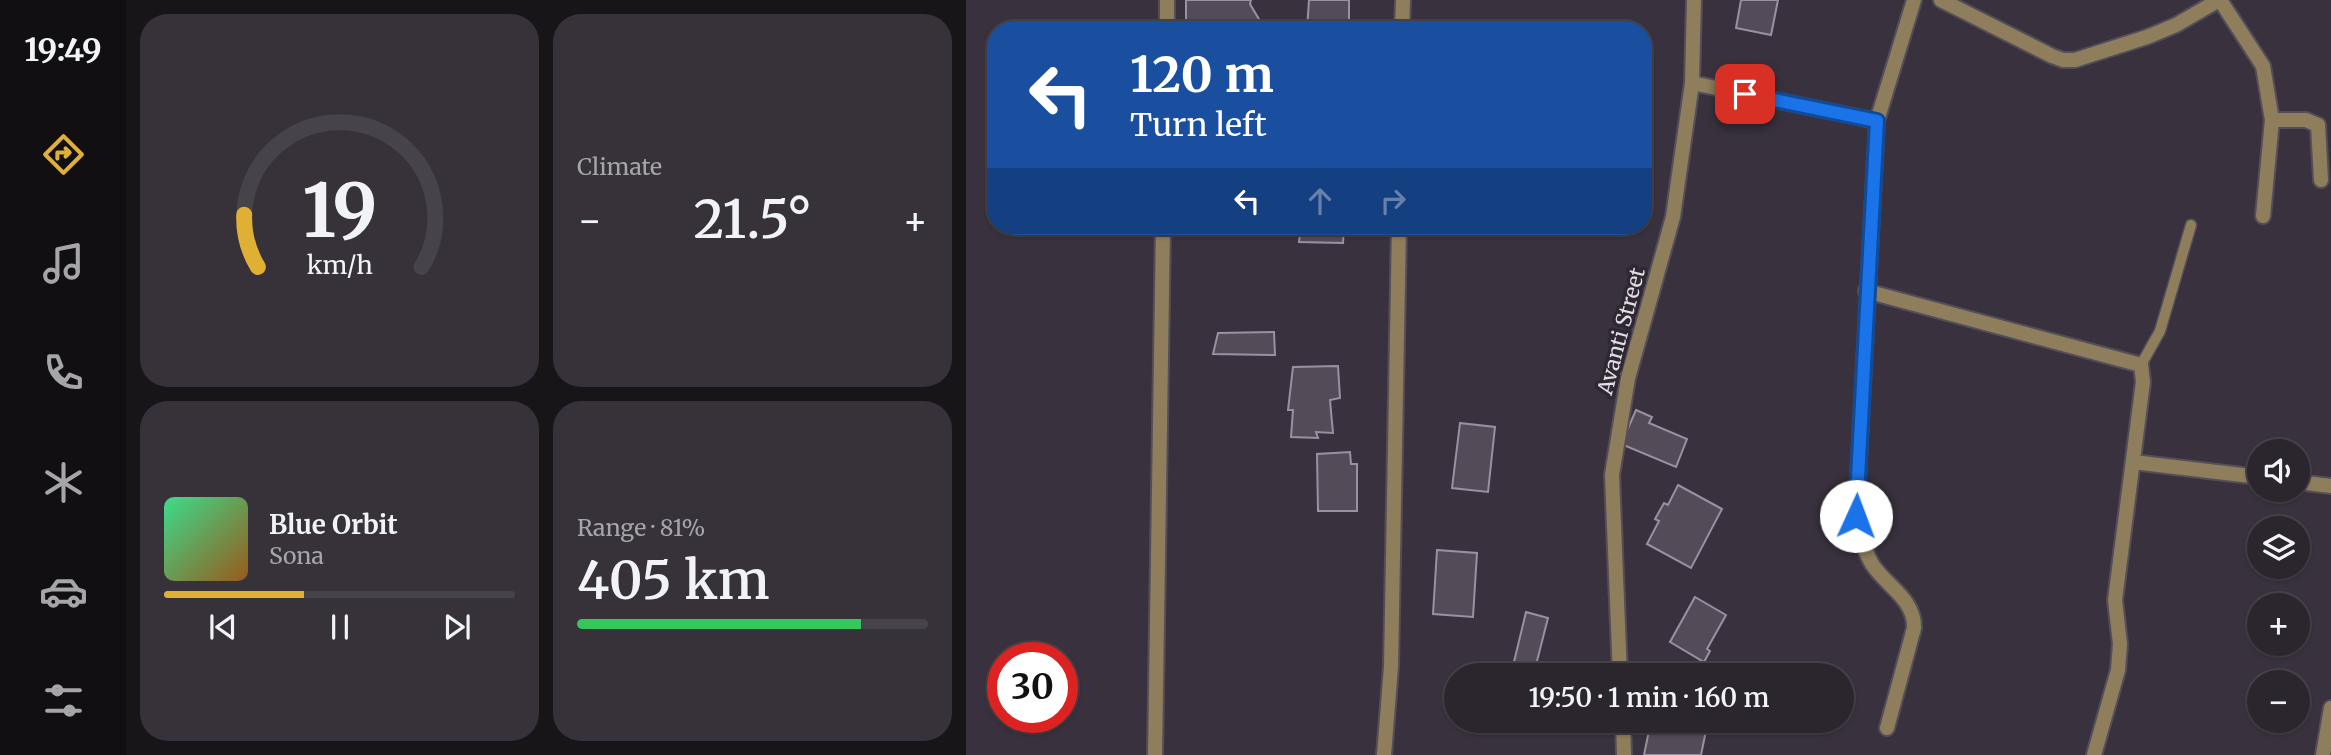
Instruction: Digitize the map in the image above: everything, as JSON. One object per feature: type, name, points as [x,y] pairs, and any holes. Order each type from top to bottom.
[{"type":"street","points":[[1167,0],[1167,21]]},
{"type":"street","points":[[1402,21],[1403,0]]},
{"type":"street","name":"Avanti Street","points":[[1619,663],[1612,475],[1628,378],[1673,217],[1692,83],[1695,0]]},
{"type":"street","points":[[1887,728],[1914,628],[1914,618],[1911,608],[1872,564],[1863,545],[1856,516],[1877,121],[1914,0]]},
{"type":"street","points":[[1941,0],[2063,60],[2075,60],[2147,37],[2176,25],[2220,0],[2263,66],[2272,120],[2263,216]]},
{"type":"street","points":[[1692,83],[1877,121]]},
{"type":"street","points":[[2272,120],[2306,120],[2318,125],[2321,180]]},
{"type":"street","points":[[1155,755],[1163,235]]},
{"type":"street","points":[[1384,755],[1391,667],[1399,235]]},
{"type":"street","points":[[1866,291],[2141,365],[2143,382],[2115,600],[2120,644],[2118,670],[2094,755]]},
{"type":"street","points":[[2133,462],[2247,476]]},
{"type":"street","points":[[2310,483],[2331,486]]},
{"type":"street","points":[[2323,755],[2331,708]]},
{"type":"street","points":[[1623,733],[1623,755]]},
{"type":"lane","points":[[2141,365],[2160,331],[2191,225]]},
{"type":"building","points":[[1186,0],[1251,0],[1250,4],[1260,21],[1186,21]]},
{"type":"building","points":[[1309,0],[1349,0],[1349,21],[1308,21]]},
{"type":"building","points":[[1741,0],[1778,0],[1771,35],[1736,28]]},
{"type":"building","points":[[1300,235],[1343,235],[1343,243],[1299,242]]},
{"type":"building","points":[[1274,332],[1275,355],[1213,354],[1218,333]]},
{"type":"building","points":[[1338,366],[1340,398],[1330,400],[1333,433],[1316,432],[1318,438],[1291,437],[1293,410],[1288,410],[1293,367]]},
{"type":"building","points":[[1636,410],[1652,417],[1649,423],[1687,439],[1676,467],[1621,444]]},
{"type":"building","points":[[1460,423],[1495,427],[1488,492],[1452,488]]},
{"type":"building","points":[[1350,452],[1351,464],[1357,464],[1357,511],[1318,511],[1317,454]]},
{"type":"building","points":[[1678,485],[1722,509],[1691,568],[1647,544],[1659,521],[1655,519],[1664,503],[1668,505]]},
{"type":"building","points":[[1437,550],[1477,553],[1473,617],[1433,614]]},
{"type":"building","points":[[1695,597],[1726,615],[1707,649],[1710,651],[1704,662],[1670,642]]},
{"type":"building","points":[[1526,612],[1548,618],[1537,663],[1514,663]]},
{"type":"building","points":[[1649,733],[1706,733],[1701,755],[1644,755]]},
{"type":"route","points":[[1745,94],[1877,121],[1856,516]]}]
